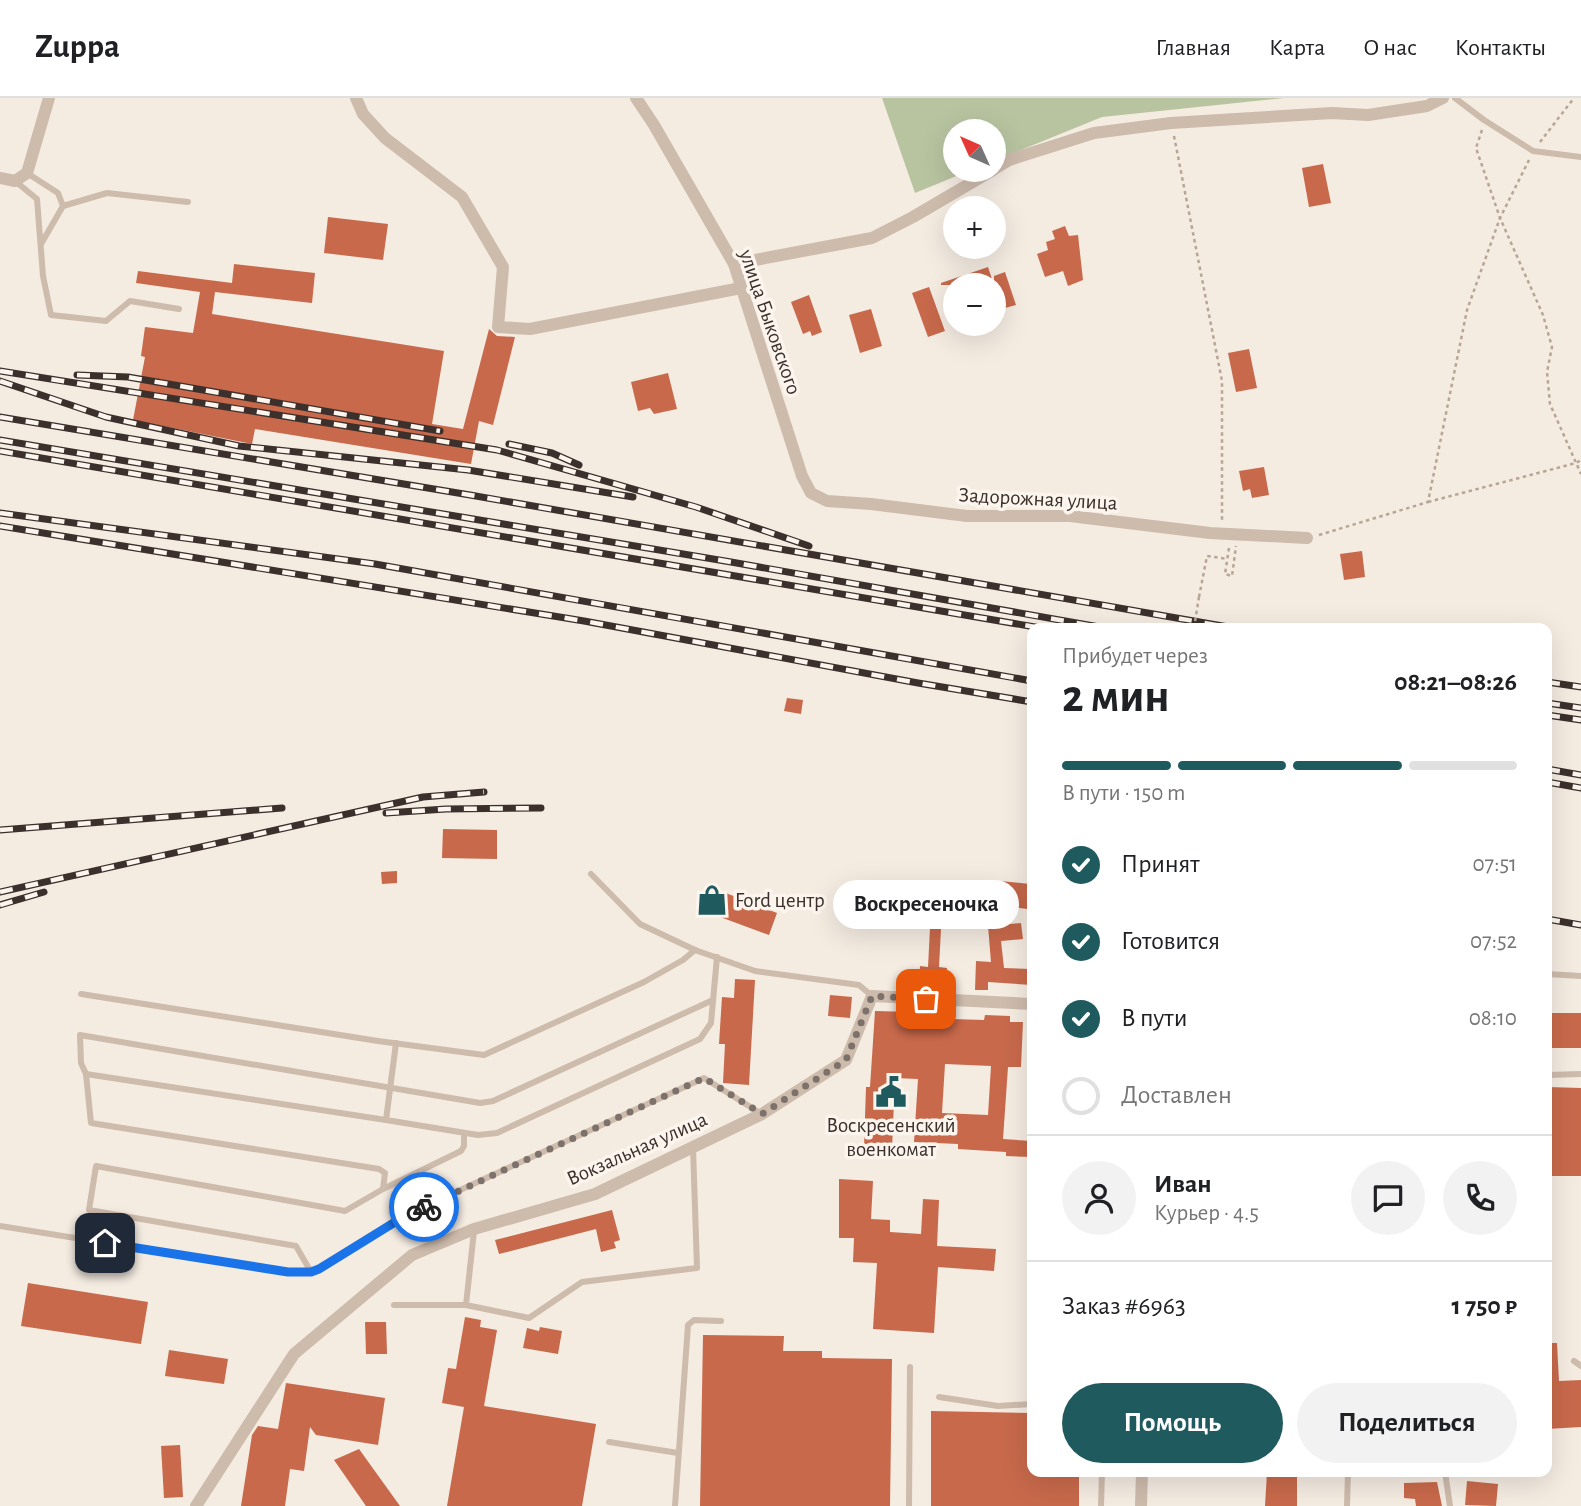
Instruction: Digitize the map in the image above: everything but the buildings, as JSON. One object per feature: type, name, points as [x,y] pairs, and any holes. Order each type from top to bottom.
[{"type":"street","points":[[0,178],[15,181],[27,173],[49,98]]},
{"type":"street","points":[[356,98],[363,114],[385,138],[462,197],[503,267],[498,327],[530,329],[741,288]]},
{"type":"street","name":"улица Быковского","points":[[636,98],[734,264],[802,476],[811,493]]},
{"type":"street","points":[[1006,162],[1094,133],[1171,123],[1332,113],[1368,115],[1427,106],[1443,98]]},
{"type":"street","points":[[734,264],[872,238],[971,182]]},
{"type":"street","name":"Задорожная улица","points":[[811,493],[827,501],[967,516],[1070,516],[1230,536],[1307,538]]},
{"type":"street","points":[[872,996],[1027,1004]]},
{"type":"street","name":"Вокзальная улица","points":[[195,1506],[294,1353],[412,1255],[474,1229],[595,1194],[762,1114],[846,1060],[872,996]]},
{"type":"street","points":[[1141,1506],[1142,1477]]},
{"type":"lane","points":[[1455,98],[1533,151],[1581,157]]},
{"type":"lane","points":[[27,173],[58,193],[63,206]]},
{"type":"lane","points":[[15,181],[37,199],[43,276],[51,316],[106,321],[130,301],[179,309]]},
{"type":"lane","points":[[41,246],[63,206],[107,193],[188,202]]},
{"type":"lane","points":[[591,874],[640,924],[695,950],[755,971],[859,985],[872,996]]},
{"type":"lane","points":[[82,994],[484,1055],[644,982],[695,950]]},
{"type":"lane","points":[[86,1074],[464,1133],[497,1133],[700,1039],[711,1024],[717,957]]},
{"type":"lane","points":[[1552,974],[1581,976]]},
{"type":"lane","points":[[383,1189],[385,1173],[379,1170],[91,1123],[86,1074],[81,1063],[80,1035],[480,1103],[493,1101],[713,1000]]},
{"type":"lane","points":[[386,1120],[396,1043]]},
{"type":"lane","points":[[1552,1075],[1581,1073]]},
{"type":"lane","points":[[0,1226],[288,1272],[311,1272],[408,1214],[704,1078],[762,1114]]},
{"type":"lane","points":[[311,1272],[296,1246],[89,1210],[96,1166],[345,1212],[383,1189],[461,1151],[464,1146],[464,1133]]},
{"type":"lane","points":[[394,1305],[466,1305],[529,1318],[582,1282],[696,1268],[693,1147]]},
{"type":"lane","points":[[466,1305],[474,1229]]},
{"type":"lane","points":[[675,1506],[688,1325],[694,1320],[721,1321]]},
{"type":"lane","points":[[1574,1361],[1581,1366]]},
{"type":"lane","points":[[909,1506],[910,1367]]},
{"type":"lane","points":[[939,1397],[999,1406],[1027,1404]]},
{"type":"lane","points":[[609,1442],[678,1453]]},
{"type":"lane","points":[[1101,1506],[1102,1477]]},
{"type":"lane","points":[[1347,1506],[1348,1477]]},
{"type":"lane","points":[[1447,1477],[1450,1506]]},
{"type":"path","points":[[1485,120],[1476,148],[1500,218],[1543,315],[1552,347],[1547,372],[1550,404],[1581,474]]},
{"type":"path","points":[[1171,123],[1222,381],[1230,536],[1232,576],[1225,574],[1230,536]]},
{"type":"path","points":[[1428,502],[1467,310],[1500,218]]},
{"type":"path","points":[[1307,538],[1581,460]]},
{"type":"path","points":[[1195,623],[1206,556],[1227,559]]},
{"type":"green space","points":[[882,98],[1284,98],[1102,117],[1006,156],[1006,119],[943,119],[943,182],[915,193]]},
{"type":"railway","points":[[0,371],[497,450],[696,507],[809,546]]},
{"type":"railway","points":[[77,375],[128,377],[440,431]]},
{"type":"railway","points":[[0,381],[106,417],[239,446],[468,470],[633,497]]},
{"type":"railway","points":[[0,417],[470,495],[1205,623]]},
{"type":"railway","points":[[0,440],[731,562],[1077,623]]},
{"type":"railway","points":[[509,444],[552,453],[579,465]]},
{"type":"railway","points":[[0,451],[1027,626]]},
{"type":"railway","points":[[0,513],[375,564],[1027,680]]},
{"type":"railway","points":[[0,526],[584,621],[1027,701]]},
{"type":"railway","points":[[1552,683],[1581,687]]},
{"type":"railway","points":[[1552,704],[1581,708]]},
{"type":"railway","points":[[1552,716],[1581,720]]},
{"type":"railway","points":[[1552,770],[1581,775]]},
{"type":"railway","points":[[1552,783],[1581,788]]},
{"type":"railway","points":[[0,892],[423,797],[484,792]]},
{"type":"railway","points":[[0,830],[282,808]]},
{"type":"railway","points":[[386,813],[541,808]]},
{"type":"railway","points":[[0,905],[44,892]]},
{"type":"railway","points":[[1552,920],[1581,925]]},
{"type":"way so far","points":[[424,1207],[704,1078],[762,1114],[846,1060],[872,996],[926,999]]},
{"type":"place","name":"Ford центр","points":[[712,900]]},
{"type":"place","name":"Воскресеночка","points":[[926,999]]},
{"type":"place","name":"Воскресенский военкомат","points":[[891,1092]]},
{"type":"route","points":[[105,1243],[288,1272],[311,1272],[424,1207]]}]
